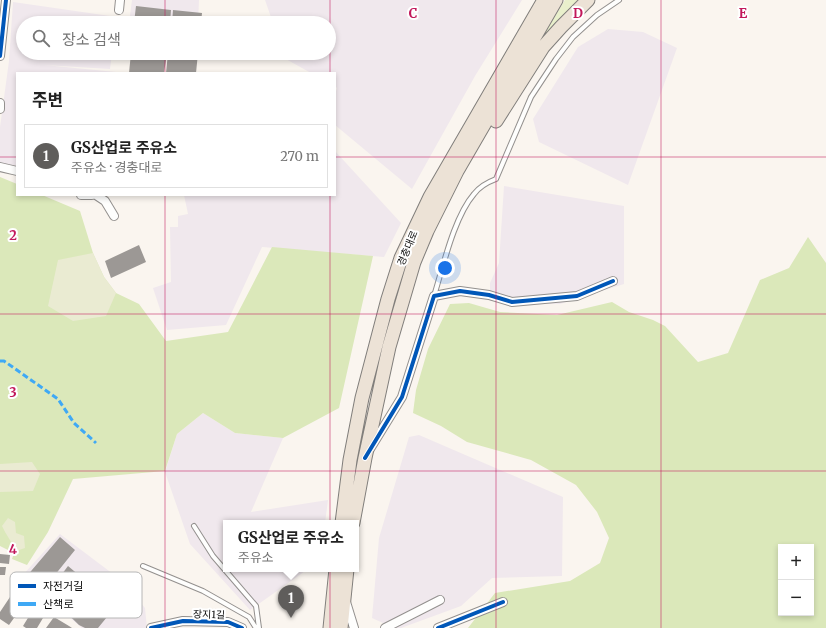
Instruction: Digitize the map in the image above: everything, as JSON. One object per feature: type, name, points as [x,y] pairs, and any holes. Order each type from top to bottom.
[{"type":"main road","name":"경충대로","points":[[342,520],[350,460],[362,398],[388,299],[401,258],[430,197],[544,0]]},
{"type":"main road","name":"경충대로","points":[[354,520],[365,458],[389,347],[414,262],[427,231],[457,171],[556,0]]},
{"type":"main road","points":[[427,231],[543,47],[588,0]]},
{"type":"main road","points":[[330,628],[336,572]]},
{"type":"main road","points":[[341,628],[347,572]]},
{"type":"street","points":[[0,56],[6,0]]},
{"type":"street","points":[[119,10],[120,0]]},
{"type":"street","points":[[0,103],[0,109]]},
{"type":"street","points":[[0,167],[16,171]]},
{"type":"street","points":[[98,196],[105,201],[114,216]]},
{"type":"street","points":[[365,458],[402,397],[434,296],[460,291],[490,295],[512,302],[577,296],[613,281]]},
{"type":"street","points":[[344,597],[354,628]]},
{"type":"street","points":[[385,628],[440,600]]},
{"type":"street","points":[[438,628],[503,602]]},
{"type":"street","name":"장지1길","points":[[151,628],[183,621],[228,622],[242,628]]},
{"type":"lane","points":[[434,296],[454,232],[464,211],[473,194],[484,184],[496,179],[531,97],[556,59],[573,37],[597,15],[619,0]]},
{"type":"lane","points":[[194,526],[213,556],[223,568]]},
{"type":"lane","points":[[143,566],[203,591],[249,617],[256,628]]},
{"type":"lane","points":[[227,572],[256,606],[259,628]]},
{"type":"shaded area","points":[[132,0],[199,0],[198,16],[130,16]]},
{"type":"shaded area","points":[[265,0],[522,0],[475,76],[412,189],[336,126],[336,72],[309,72],[288,60],[336,60],[336,16],[271,16]]},
{"type":"shaded area","points":[[13,2],[110,16],[16,16],[16,60],[111,60],[110,69],[44,65],[116,72],[16,72],[16,166],[0,163],[0,127],[9,61]]},
{"type":"shaded area","points":[[608,29],[643,32],[677,48],[628,185],[539,142],[533,119],[578,47]]},
{"type":"shaded area","points":[[336,152],[401,223],[384,257],[262,247],[226,325],[167,330],[153,288],[171,282],[170,227],[178,227],[178,216],[188,214],[184,196],[336,196]]},
{"type":"shaded area","points":[[504,186],[624,206],[624,284],[560,304],[490,301],[490,283],[499,263]]},
{"type":"shaded area","points":[[203,413],[235,433],[283,438],[251,512],[328,500],[325,520],[223,520],[223,572],[304,572],[250,610],[190,544],[165,472],[177,434]]},
{"type":"shaded area","points":[[419,435],[563,497],[562,576],[492,578],[461,606],[401,628],[394,628],[372,618],[379,538],[409,437]]},
{"type":"shaded area","points":[[60,534],[110,572],[26,572]]},
{"type":"shaded area","points":[[142,604],[145,608],[147,628],[82,628],[70,618],[142,618]]},
{"type":"green space","points":[[565,0],[579,0],[520,74]]},
{"type":"green space","points":[[0,177],[16,184],[16,196],[44,196],[80,211],[93,253],[104,277],[116,293],[139,304],[166,341],[228,332],[272,247],[373,256],[339,408],[283,438],[235,433],[203,413],[177,434],[165,471],[73,479],[48,532],[27,565],[12,559],[14,553],[0,546]]},
{"type":"green space","points":[[808,237],[826,263],[826,628],[468,628],[495,593],[570,581],[600,563],[609,538],[597,512],[576,485],[531,460],[467,442],[441,426],[413,413],[416,390],[428,349],[450,304],[469,303],[500,312],[557,315],[612,302],[629,312],[653,320],[665,326],[698,362],[728,353],[760,280],[789,268]]},
{"type":"green space","points":[[93,253],[104,277],[116,293],[106,316],[73,321],[48,306],[58,260]]},
{"type":"green space","points":[[32,462],[40,474],[33,491],[0,492],[0,464]]},
{"type":"green space","points":[[8,518],[15,522],[16,533],[24,536],[25,548],[16,551],[5,532],[2,526]]},
{"type":"building","points":[[136,6],[171,10],[171,16],[135,16]]},
{"type":"building","points":[[173,10],[202,13],[202,16],[173,16]]},
{"type":"building","points":[[130,60],[166,60],[164,72],[129,72]]},
{"type":"building","points":[[167,60],[197,60],[196,72],[166,72]]},
{"type":"building","points":[[139,245],[146,262],[111,278],[105,261]]},
{"type":"building","points":[[60,537],[75,550],[57,572],[30,572]]},
{"type":"building","points":[[0,554],[10,555],[9,564],[0,563]]},
{"type":"building","points":[[68,566],[75,572],[64,572]]},
{"type":"building","points":[[0,567],[6,567],[5,575],[0,575]]},
{"type":"building","points":[[10,597],[10,618],[14,618],[9,625],[0,619],[0,612]]},
{"type":"building","points":[[28,618],[43,618],[37,628],[26,628],[23,626]]},
{"type":"building","points":[[53,618],[56,618],[72,628],[46,628]]},
{"type":"building","points":[[72,618],[106,618],[98,628],[85,628],[79,625]]},
{"type":"marked path","points":[[0,361],[4,361],[58,399],[74,423],[96,443]]},
{"type":"cycle path","points":[[0,56],[6,0]]},
{"type":"cycle path","points":[[365,458],[402,397],[434,296],[460,291],[489,295],[512,302],[577,296],[613,281]]},
{"type":"cycle path","points":[[438,628],[503,602]]},
{"type":"cycle path","points":[[151,628],[183,621],[228,622],[242,628]]},
{"type":"place","name":"GS산업로 주유소","points":[[291,618]]}]
